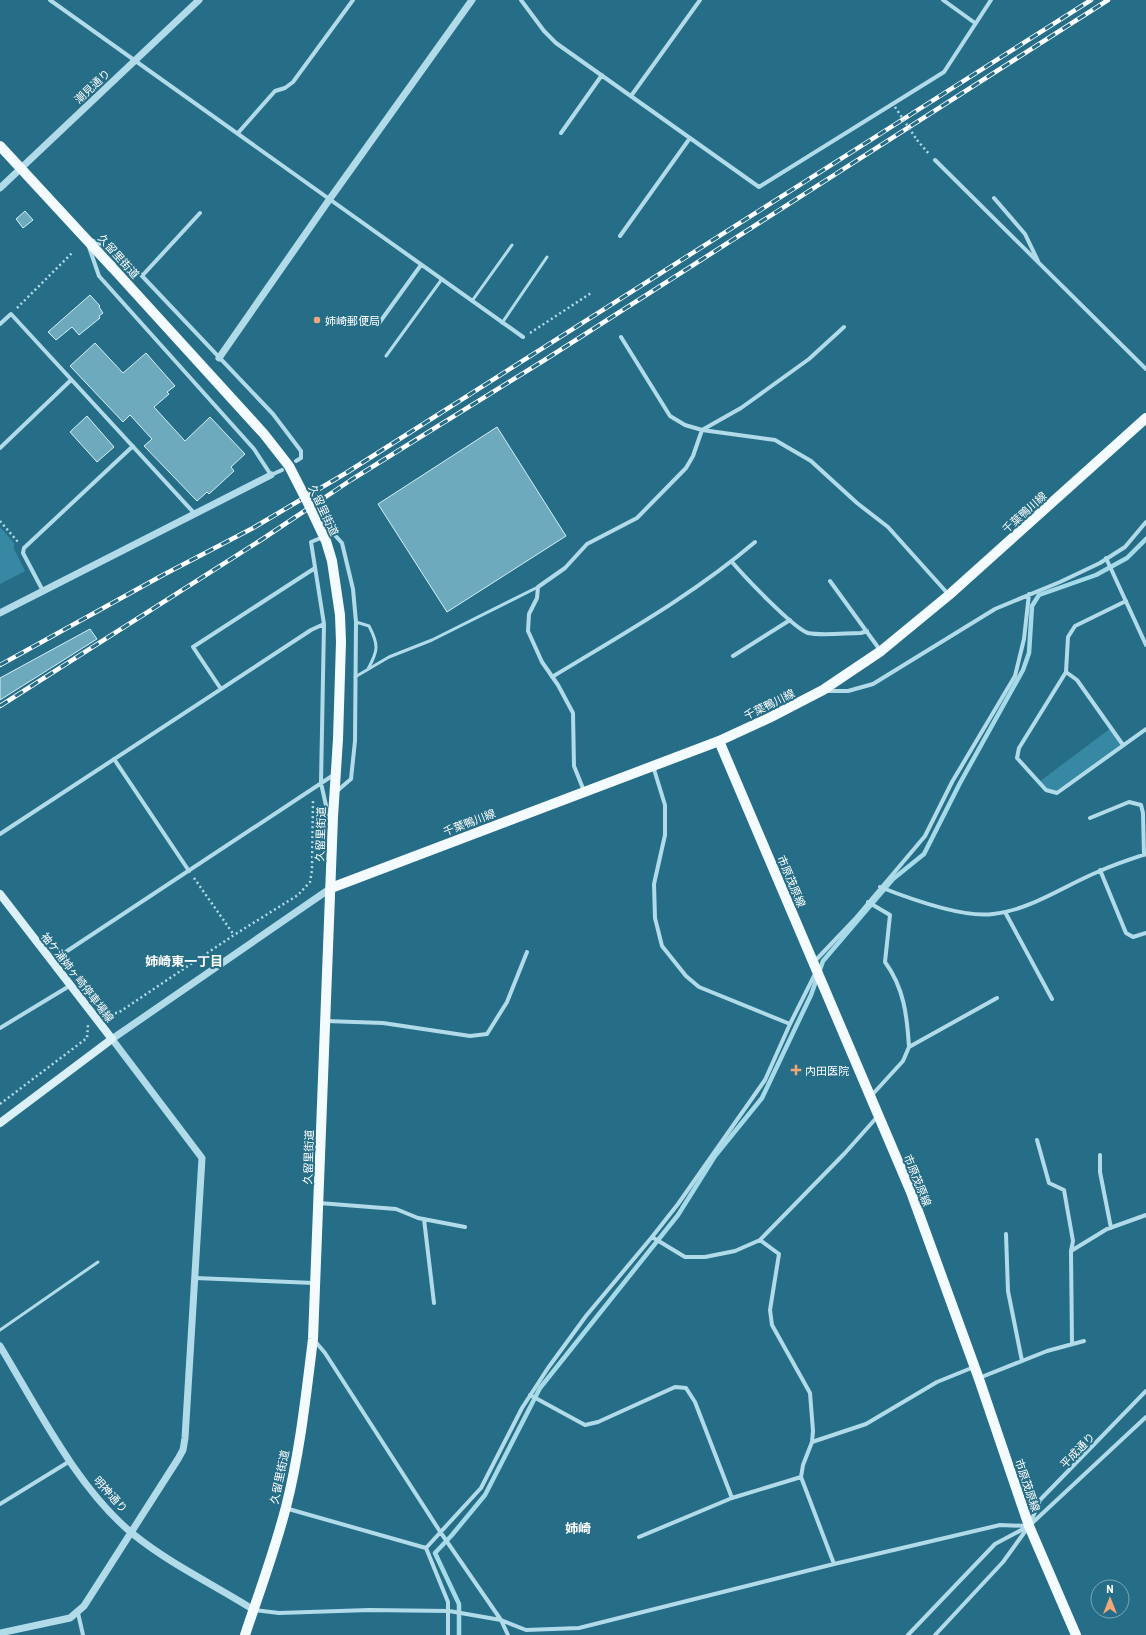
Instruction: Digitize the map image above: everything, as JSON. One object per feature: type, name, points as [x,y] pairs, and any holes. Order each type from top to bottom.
[{"type":"main road","name":"久留里街道","points":[[0,146],[22,168],[264,434],[289,466],[326,541],[332,561],[340,616],[341,642],[338,739],[332,832],[313,1339],[299,1443],[285,1508],[245,1635]]},
{"type":"main road","name":"千葉鴨川線","points":[[331,888],[719,741],[769,718],[823,690],[881,651],[949,595],[1146,418]]},
{"type":"main road","name":"市原茂原線","points":[[719,741],[911,1192],[974,1366],[1029,1526],[1076,1635]]},
{"type":"main road","name":"袖ケ浦姉ヶ崎停車場線","points":[[0,893],[112,1039],[0,1123]]},
{"type":"street","points":[[50,0],[523,337]]},
{"type":"street","name":"潮見通り","points":[[0,188],[199,0]]},
{"type":"street","points":[[238,133],[275,91],[285,88],[293,82],[353,0]]},
{"type":"street","points":[[219,358],[329,200],[472,0]]},
{"type":"street","points":[[521,0],[544,31],[556,43],[759,187],[944,72],[991,0]]},
{"type":"street","points":[[630,96],[700,0]]},
{"type":"street","points":[[943,0],[975,23]]},
{"type":"street","points":[[561,133],[602,75]]},
{"type":"street","points":[[620,236],[690,138]]},
{"type":"street","points":[[935,160],[1146,369]]},
{"type":"street","points":[[994,198],[1025,234],[1040,265]]},
{"type":"street","points":[[142,276],[200,213]]},
{"type":"street","points":[[86,238],[111,248],[125,258],[273,414],[301,451],[302,458],[296,461]]},
{"type":"street","points":[[86,238],[99,276],[254,449],[271,475]]},
{"type":"street","points":[[377,326],[421,265]]},
{"type":"street","points":[[0,324],[11,314],[195,514]]},
{"type":"street","points":[[584,791],[574,766],[573,713],[568,702],[542,662],[528,631],[529,614],[537,598],[538,587],[565,568],[587,544],[637,518],[686,468],[693,456],[702,430],[741,408],[809,360],[844,327]]},
{"type":"street","points":[[621,337],[670,416],[685,425],[702,430],[775,440],[811,461],[857,503],[888,528],[949,595]]},
{"type":"street","points":[[0,448],[71,380]]},
{"type":"street","points":[[43,591],[23,553],[24,548],[133,446]]},
{"type":"street","points":[[0,613],[282,470]]},
{"type":"street","points":[[823,690],[827,692],[848,691],[873,684],[995,609],[1060,582],[1125,547],[1146,522]]},
{"type":"street","points":[[1141,529],[1146,531]]},
{"type":"street","points":[[332,832],[321,783],[324,624],[312,542],[333,533],[342,543],[353,589],[356,622],[355,741],[351,779],[334,794]]},
{"type":"street","points":[[552,677],[699,586],[732,562],[755,542]]},
{"type":"street","points":[[1106,558],[1146,645]]},
{"type":"street","points":[[732,562],[802,631],[810,633],[861,633],[867,631]]},
{"type":"street","points":[[221,689],[193,647],[315,568]]},
{"type":"street","points":[[830,581],[881,651]]},
{"type":"street","points":[[426,1548],[481,1488],[530,1395],[548,1368],[586,1316],[678,1204],[765,1080],[815,967],[880,887],[925,836],[952,782],[1015,676],[1024,639],[1029,594]]},
{"type":"street","points":[[1126,601],[1075,626],[1068,637],[1066,672],[1019,748],[1017,758],[1046,790],[1056,793],[1146,729]]},
{"type":"street","points":[[733,656],[790,620]]},
{"type":"street","points":[[0,834],[311,630],[324,624]]},
{"type":"street","points":[[1066,672],[1077,680],[1123,745]]},
{"type":"street","points":[[114,759],[189,871]]},
{"type":"street","points":[[653,766],[665,805],[665,835],[654,884],[655,918],[662,946],[686,976],[699,986],[790,1024]]},
{"type":"street","points":[[52,961],[335,774]]},
{"type":"street","points":[[880,887],[897,894],[969,914],[992,915],[1015,910],[1100,870],[1145,854],[1144,813],[1141,805],[1128,802],[1090,818]]},
{"type":"street","points":[[1100,870],[1126,933],[1133,937],[1146,933]]},
{"type":"street","points":[[0,1633],[70,1618],[78,1613],[132,1533],[183,1450],[185,1438],[202,1158],[112,1039],[331,888]]},
{"type":"street","points":[[868,902],[890,915],[885,962],[895,975],[906,1007],[908,1048],[903,1061],[871,1096]]},
{"type":"street","points":[[1005,912],[1052,999]]},
{"type":"street","points":[[326,1021],[383,1023],[470,1036],[487,1034],[507,1002],[527,952]]},
{"type":"street","points":[[0,1028],[70,985]]},
{"type":"street","points":[[908,1048],[997,998]]},
{"type":"street","points":[[652,1237],[685,1257],[705,1257],[735,1251],[760,1240],[845,1153],[879,1114]]},
{"type":"street","points":[[1037,1140],[1049,1183],[1064,1190],[1074,1241],[1071,1251],[1072,1344]]},
{"type":"street","points":[[1100,1154],[1100,1172],[1111,1228]]},
{"type":"street","points":[[318,1203],[396,1209],[424,1219],[465,1227]]},
{"type":"street","points":[[1071,1251],[1111,1228],[1146,1215]]},
{"type":"street","points":[[424,1219],[434,1303]]},
{"type":"street","points":[[1006,1234],[1008,1291],[1022,1360]]},
{"type":"street","points":[[760,1240],[779,1254],[773,1282],[770,1310],[772,1325],[810,1394],[813,1431],[812,1442],[803,1465],[801,1477],[834,1564]]},
{"type":"street","points":[[195,1278],[315,1283]]},
{"type":"street","points":[[313,1339],[325,1353],[441,1533],[501,1620],[508,1635]]},
{"type":"street","points":[[978,1379],[1047,1351],[1084,1341]]},
{"type":"street","name":"明神通り","points":[[0,1346],[70,1461],[88,1486],[132,1533],[161,1555],[254,1610]]},
{"type":"street","points":[[812,1442],[866,1424],[937,1382],[974,1366]]},
{"type":"street","points":[[530,1395],[585,1425],[598,1422],[675,1387],[686,1388],[695,1402],[732,1498]]},
{"type":"street","name":"平成通り","points":[[908,1635],[994,1544],[1029,1526],[1040,1500],[1146,1391]]},
{"type":"street","name":"平成通り","points":[[935,1635],[1003,1562],[1029,1526],[1146,1417]]},
{"type":"street","points":[[0,1504],[70,1461]]},
{"type":"street","points":[[639,1537],[732,1498],[801,1477]]},
{"type":"street","points":[[285,1508],[426,1548]]},
{"type":"street","points":[[254,1610],[279,1613],[369,1610],[449,1611],[501,1620],[526,1630],[580,1628],[834,1564],[1000,1525],[1029,1526]]},
{"type":"street","points":[[426,1548],[448,1602],[448,1635]]},
{"type":"street","points":[[78,1613],[83,1635]]},
{"type":"lane","points":[[472,301],[512,245]]},
{"type":"lane","points":[[502,323],[547,257]]},
{"type":"lane","points":[[386,356],[442,279]]},
{"type":"lane","points":[[355,677],[389,657],[432,640],[538,587]]},
{"type":"lane","points":[[356,622],[370,626],[376,639],[376,655],[368,670]]},
{"type":"lane","points":[[0,1330],[98,1262]]},
{"type":"path","points":[[895,107],[916,140],[935,160]]},
{"type":"path","points":[[11,314],[73,252]]},
{"type":"path","points":[[523,337],[591,293]]},
{"type":"path","points":[[0,521],[24,548]]},
{"type":"path","points":[[100,1008],[104,1013],[118,1013],[234,935],[298,895],[310,882],[312,870],[313,798]]},
{"type":"path","points":[[189,871],[234,935]]},
{"type":"path","points":[[0,1104],[86,1038],[88,1025],[84,1018]]},
{"type":"shaded area","points":[[0,527],[14,543],[14,549],[25,571],[0,584]]},
{"type":"shaded area","points":[[1111,728],[1123,745],[1057,793],[1046,790],[1039,782]]},
{"type":"building","points":[[25,211],[33,220],[23,228],[16,219]]},
{"type":"building","points":[[90,295],[100,306],[99,307],[103,313],[99,316],[100,318],[79,335],[72,327],[56,340],[48,332]]},
{"type":"building","points":[[95,343],[123,373],[146,353],[175,386],[167,392],[169,394],[154,407],[185,441],[210,417],[245,454],[231,467],[234,471],[209,494],[207,492],[197,501],[144,446],[152,439],[130,415],[123,422],[70,366]]},
{"type":"building","points":[[87,416],[114,447],[97,462],[70,432]]},
{"type":"building","points":[[497,427],[566,536],[447,612],[378,504]]},
{"type":"building","points":[[90,629],[97,639],[0,700],[0,678]]},
{"type":"waterway","points":[[459,1635],[459,1604],[435,1553],[485,1495],[540,1388],[678,1215],[715,1156],[762,1098],[811,995],[823,961],[893,879],[924,854],[960,783],[1023,670],[1029,653],[1032,606],[1039,595],[1096,575],[1127,558],[1146,539]]},
{"type":"railway","points":[[0,665],[163,575],[253,528],[346,473],[1091,0]]},
{"type":"railway","points":[[0,706],[261,540],[351,480],[543,361],[1108,0]]},
{"type":"place","name":"姉崎郵便局","points":[[317,320]]},
{"type":"place","name":"内田医院","points":[[796,1070]]},
{"type":"district","name":"姉崎東一丁目","points":[[184,961]]},
{"type":"district","name":"姉崎","points":[[578,1528]]}]
